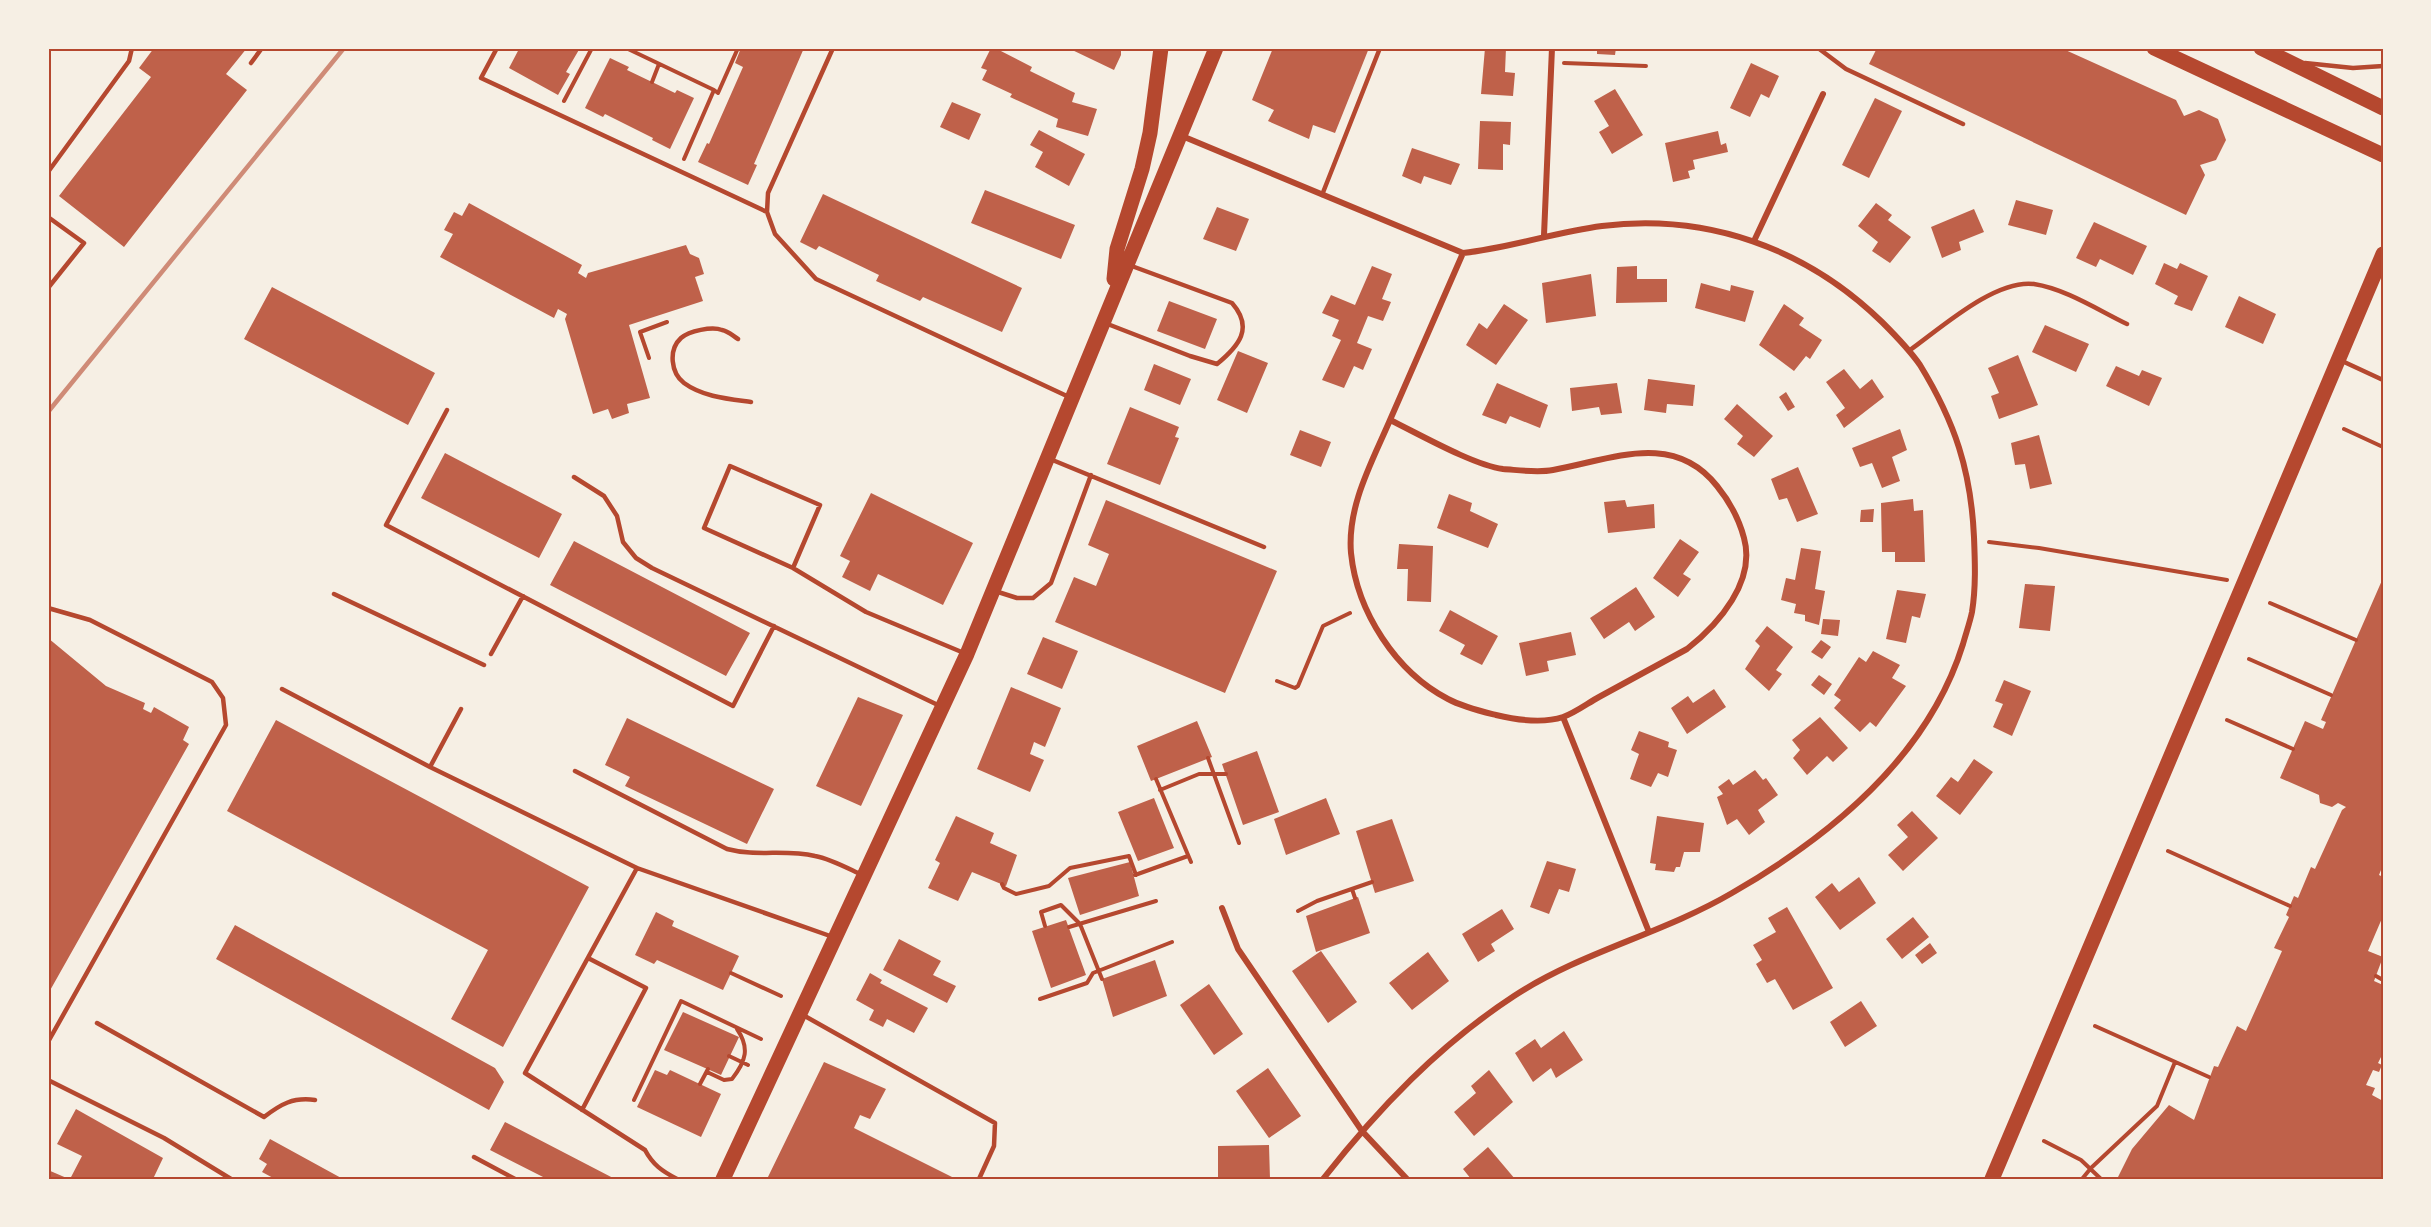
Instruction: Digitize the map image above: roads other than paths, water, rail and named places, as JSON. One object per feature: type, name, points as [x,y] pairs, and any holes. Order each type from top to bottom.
[{"type":"main road","points":[[1112,298],[1117,249],[1142,169],[1150,133],[1161,48]]},
{"type":"main road","points":[[723,1179],[967,654],[1215,48]]},
{"type":"main road","points":[[2154,48],[2383,155]]},
{"type":"main road","points":[[2261,48],[2383,108]]},
{"type":"main road","points":[[1992,1179],[2383,254]]},
{"type":"main road","points":[[2365,298],[2383,279]]},
{"type":"street","points":[[1544,236],[1552,48]]},
{"type":"street","points":[[1754,241],[1823,94]]},
{"type":"street","points":[[1180,136],[1463,253],[1483,251],[1544,236],[1602,226],[1652,222],[1720,230],[1754,241],[1827,276],[1863,304],[1910,350],[1945,408],[1960,445],[1970,483],[1976,573],[1972,615],[1957,664],[1935,709],[1905,753],[1877,785],[1815,839],[1730,895],[1649,933],[1561,969],[1476,1022],[1438,1054],[1362,1131],[1323,1179]]},
{"type":"street","points":[[1390,420],[1476,460],[1500,468],[1551,470],[1630,454],[1664,453],[1688,460],[1710,477],[1726,498],[1739,522],[1747,550],[1744,575],[1721,615],[1701,638],[1687,649],[1563,717],[1529,721],[1477,711],[1449,700],[1427,686],[1412,672],[1376,629],[1364,607],[1356,582],[1351,553],[1351,528],[1356,503],[1390,420],[1463,253]]},
{"type":"street","points":[[1563,717],[1649,933]]},
{"type":"street","points":[[1222,908],[1238,949],[1362,1131],[1407,1179]]},
{"type":"lane","points":[[48,172],[129,61],[132,48]]},
{"type":"lane","points":[[251,63],[262,48]]},
{"type":"lane","points":[[497,48],[481,78],[767,212]]},
{"type":"lane","points":[[833,48],[768,193],[767,212],[775,234],[816,279],[1071,398]]},
{"type":"lane","points":[[1322,195],[1380,48]]},
{"type":"lane","points":[[1818,48],[1846,69],[1963,124]]},
{"type":"lane","points":[[2287,60],[2353,68],[2383,66]]},
{"type":"lane","points":[[48,217],[84,243],[48,288]]},
{"type":"lane","points":[[1103,322],[1190,356],[1217,364],[1234,350],[1243,329],[1242,314],[1232,303],[1126,264]]},
{"type":"lane","points":[[1910,350],[1991,293],[2008,286],[2033,284],[2066,294],[2127,324]]},
{"type":"lane","points":[[738,339],[722,329],[711,328],[694,332],[682,337],[674,348],[672,360],[676,374],[684,383],[704,394],[752,402]]},
{"type":"lane","points":[[2339,360],[2383,380]]},
{"type":"lane","points":[[447,410],[386,525],[733,706],[774,626]]},
{"type":"lane","points":[[1047,457],[1264,547]]},
{"type":"lane","points":[[792,568],[820,505],[730,466],[704,528],[792,568],[866,612],[967,654]]},
{"type":"lane","points":[[992,590],[1017,598],[1033,598],[1051,583],[1091,475]]},
{"type":"lane","points":[[574,477],[604,496],[617,516],[623,542],[636,558],[652,568],[942,707]]},
{"type":"lane","points":[[334,594],[484,665]]},
{"type":"lane","points":[[491,654],[523,596]]},
{"type":"lane","points":[[48,608],[90,620],[212,682],[223,698],[226,725],[48,1042]]},
{"type":"lane","points":[[282,689],[430,767],[637,868],[836,938]]},
{"type":"lane","points":[[430,767],[461,709]]},
{"type":"lane","points":[[575,771],[727,849],[746,854],[790,853],[815,856],[865,876]]},
{"type":"lane","points":[[637,868],[525,1073],[645,1150],[651,1162],[677,1179]]},
{"type":"lane","points":[[582,1110],[646,988],[588,958]]},
{"type":"lane","points":[[800,1014],[995,1124],[994,1146],[979,1179]]},
{"type":"lane","points":[[97,1023],[264,1117],[283,1102],[302,1099],[315,1100]]},
{"type":"lane","points":[[48,1080],[164,1138],[231,1179]]},
{"type":"lane","points":[[474,1157],[515,1179]]},
{"type":"railway","points":[[48,412],[344,48]]}]
